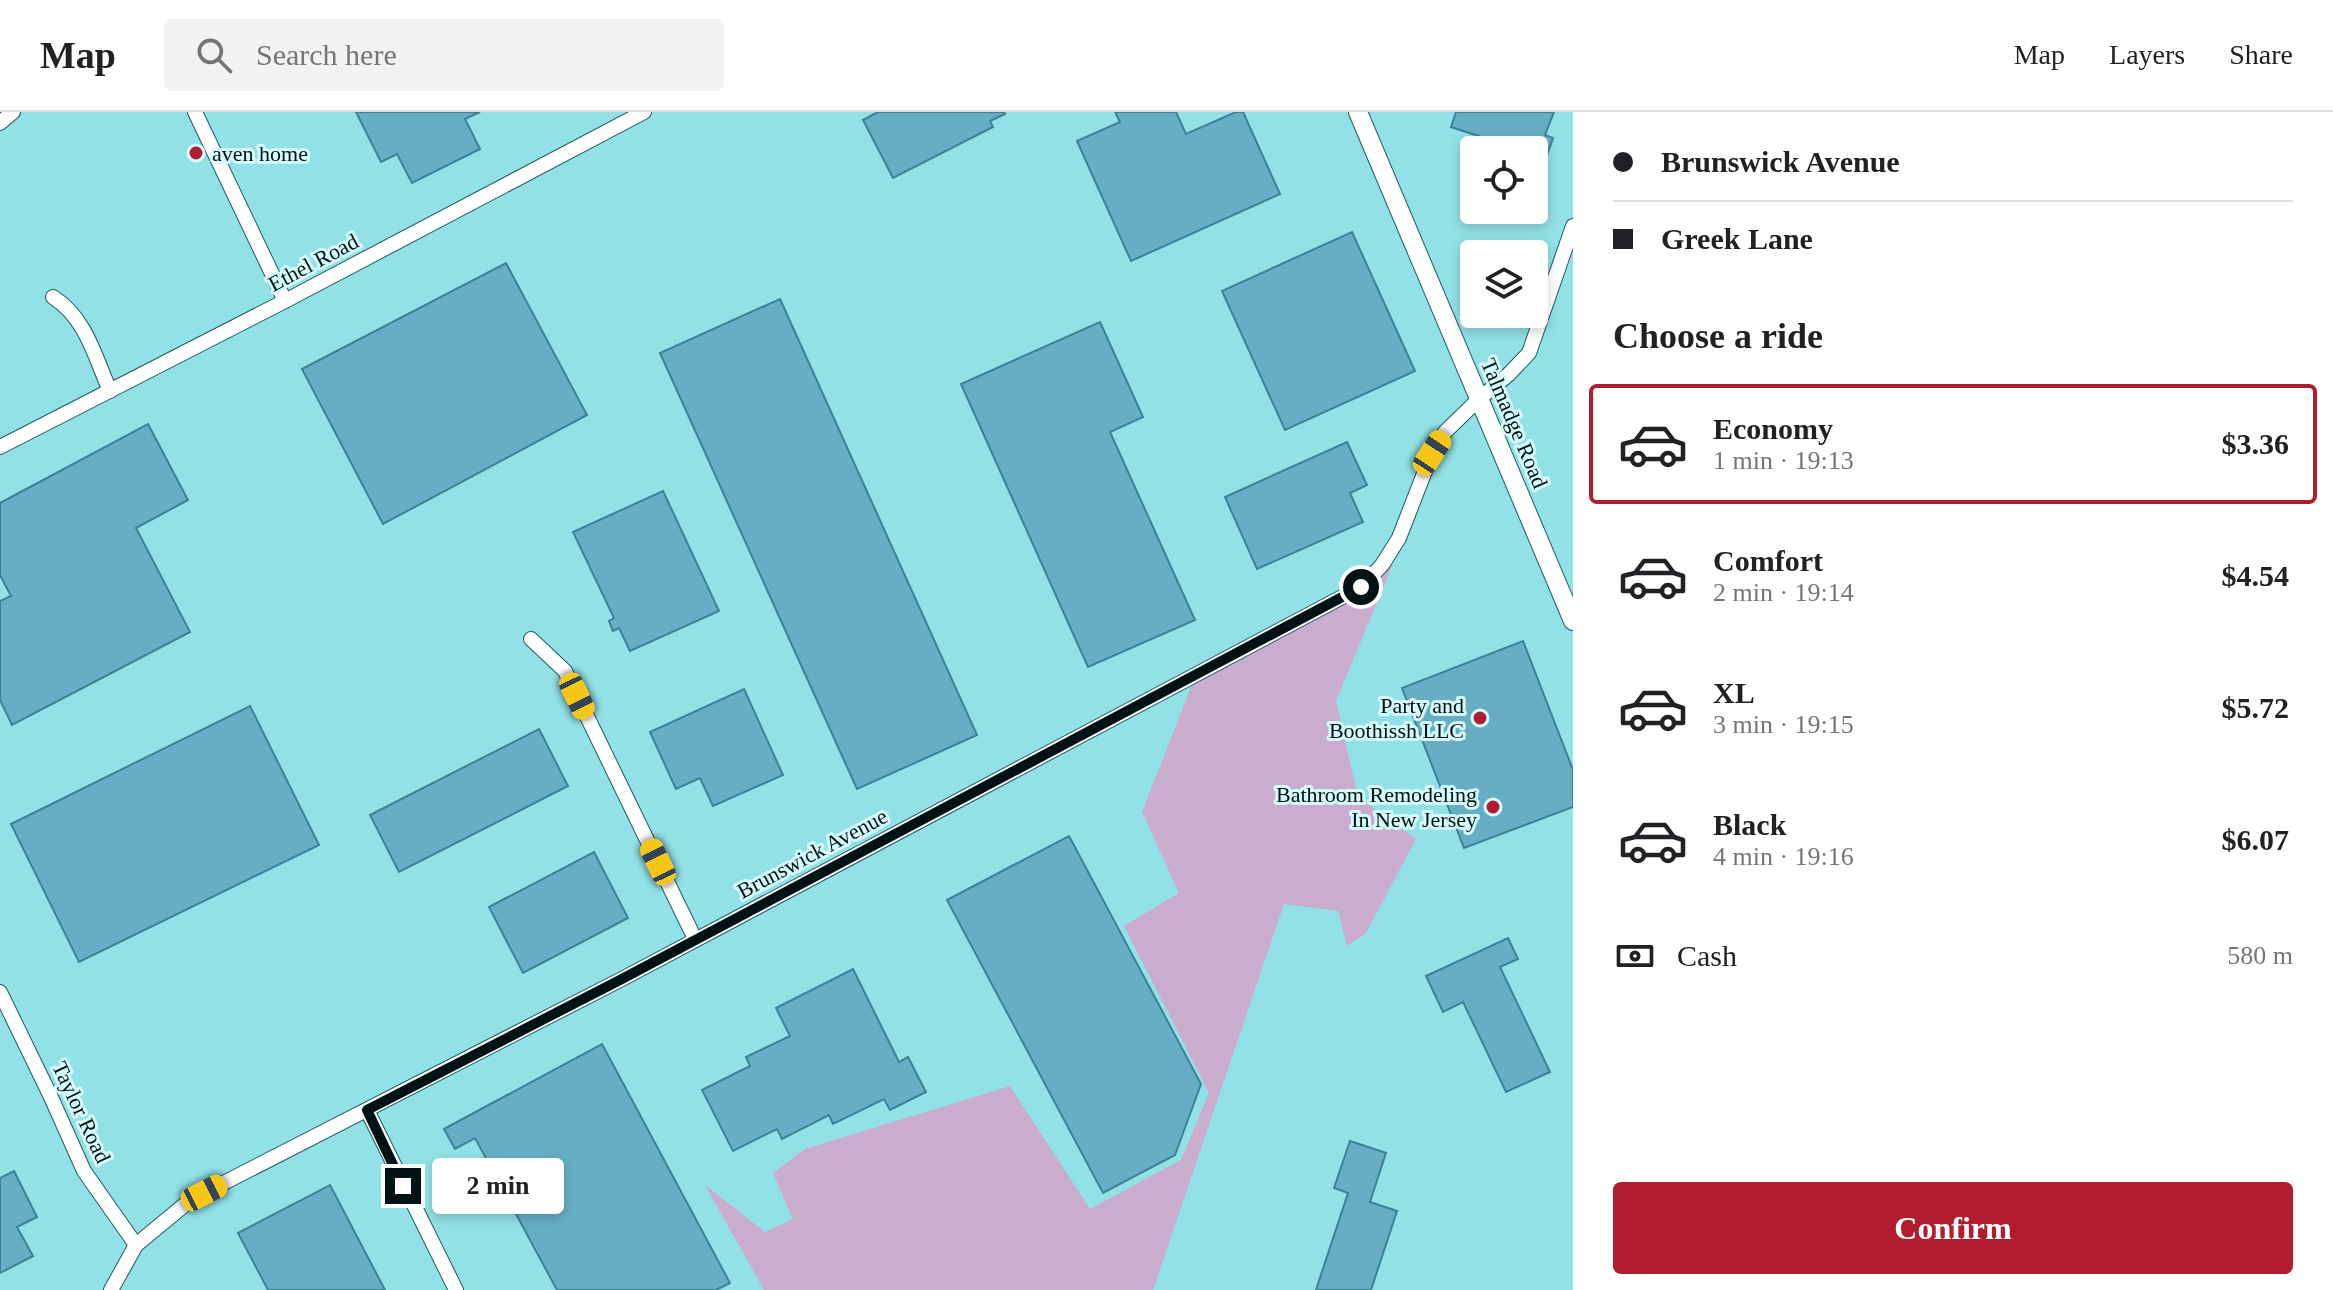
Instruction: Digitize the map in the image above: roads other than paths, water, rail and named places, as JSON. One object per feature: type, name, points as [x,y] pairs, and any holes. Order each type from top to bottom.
[{"type":"street","points":[[0,123],[13,112]]},
{"type":"street","points":[[195,112],[285,301]]},
{"type":"street","name":"Ethel Road","points":[[0,447],[644,112]]},
{"type":"street","name":"Talmadge Road","points":[[1358,112],[1573,621]]},
{"type":"street","name":"Brunswick Avenue","points":[[111,1290],[136,1245],[188,1202],[695,939],[1361,587],[1382,565],[1399,538],[1432,453],[1445,432],[1529,353],[1573,226]]},
{"type":"street","points":[[53,297],[67,306],[81,322],[110,391]]},
{"type":"street","points":[[531,639],[565,671],[695,939]]},
{"type":"street","name":"Taylor Road","points":[[0,992],[84,1171],[136,1245]]},
{"type":"street","points":[[367,1110],[456,1290]]},
{"type":"place","name":"aven home","points":[[196,153]]},
{"type":"place","name":"Party and Boothissh LLC","points":[[1480,718]]},
{"type":"place","name":"Bathroom Remodeling In New Jersey","points":[[1493,807]]}]
